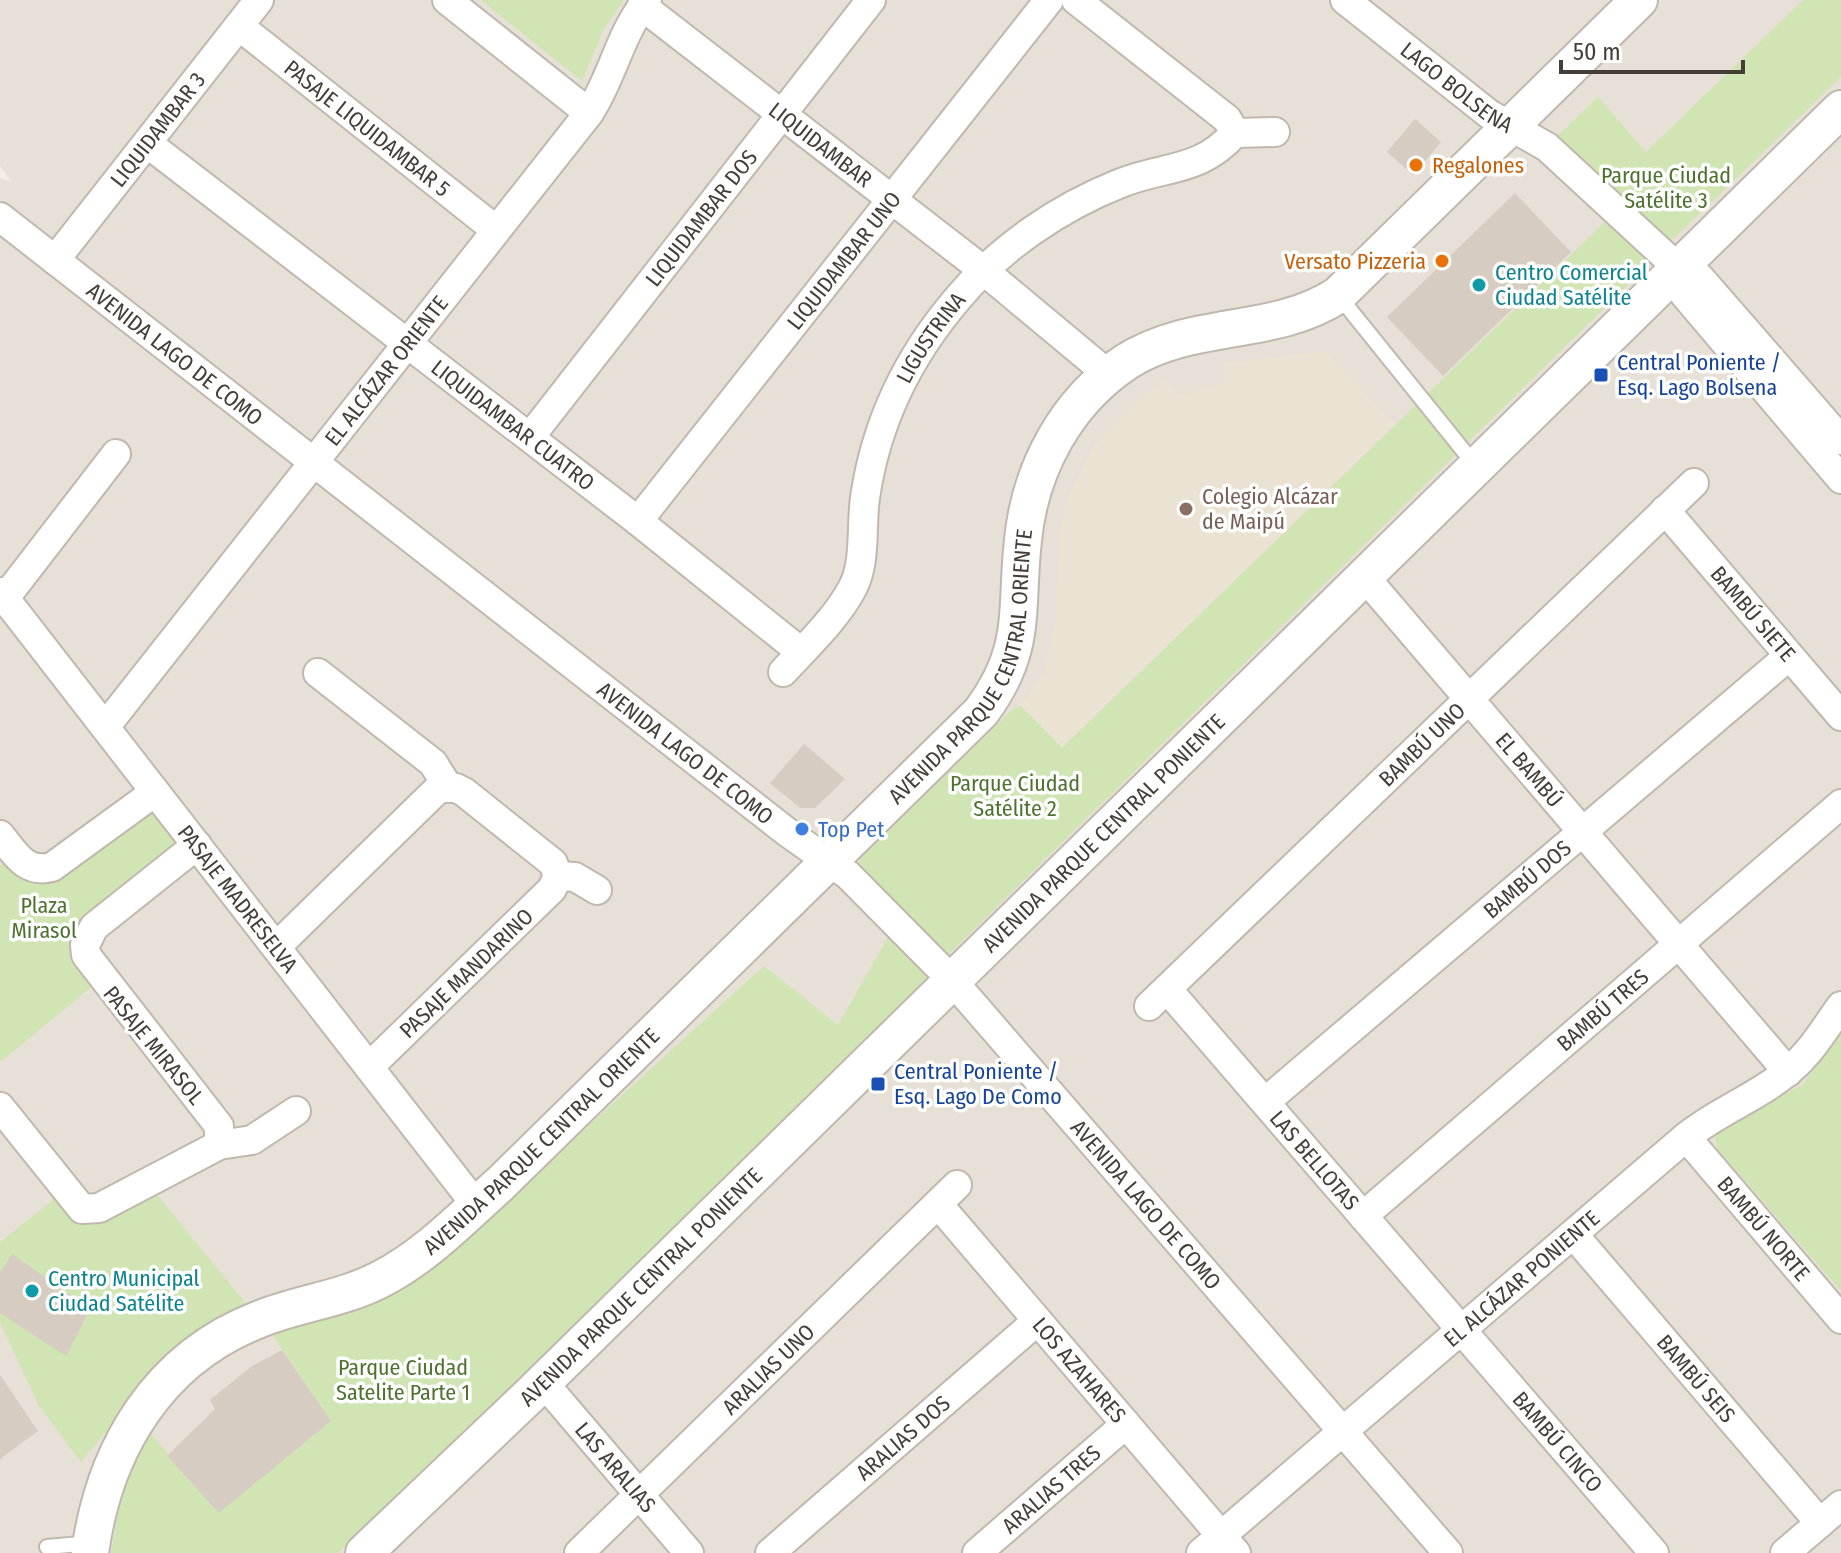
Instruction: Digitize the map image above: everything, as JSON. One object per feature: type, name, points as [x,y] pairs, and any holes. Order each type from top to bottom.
[{"type":"street","name":"LIQUIDAMBAR 3","points":[[55,260],[259,0]]},
{"type":"street","points":[[447,0],[589,113]]},
{"type":"street","name":"LIQUIDAMBAR DOS","points":[[530,437],[871,0]]},
{"type":"street","name":"LIQUIDAMBAR UNO","points":[[638,521],[1049,0]]},
{"type":"street","points":[[1076,0],[1227,119],[1235,133],[1275,132]]},
{"type":"street","name":"LAGO BOLSENA","points":[[1345,0],[1489,114],[1547,147],[1677,267],[1694,273],[1706,283],[1841,440]]},
{"type":"street","name":"AVENIDA PARQUE CENTRAL ORIENTE","points":[[91,1548],[96,1509],[116,1455],[144,1410],[177,1371],[218,1339],[242,1326],[356,1291],[383,1278],[424,1251],[476,1205],[968,726],[992,697],[1009,664],[1019,627],[1023,541],[1034,485],[1065,423],[1109,375],[1164,343],[1189,335],[1286,318],[1318,307],[1338,295],[1639,0]]},
{"type":"street","name":"EL ALCÁZAR ORIENTE","points":[[105,727],[589,113],[600,96],[625,30],[644,3]]},
{"type":"street","name":"LIQUIDAMBAR","points":[[644,3],[983,270],[1109,375]]},
{"type":"street","name":"PASAJE LIQUIDAMBAR 5","points":[[239,26],[496,230]]},
{"type":"street","name":"AVENIDA PARQUE CENTRAL PONIENTE","points":[[364,1553],[543,1382],[1841,109]]},
{"type":"street","name":"LIGUSTRINA","points":[[792,662],[854,586],[870,466],[896,390],[930,333],[983,270],[1076,204],[1129,179],[1203,161],[1235,133]]},
{"type":"street","name":"LIQUIDAMBAR CUATRO","points":[[147,143],[638,521],[792,662]]},
{"type":"street","name":"AVENIDA LAGO DE COMO","points":[[0,217],[848,875],[951,979],[1448,1553]]},
{"type":"street","name":"LAGO BOLSENA","points":[[1677,267],[1680,287],[1688,300],[1841,479]]},
{"type":"street","points":[[2,595],[116,454]]},
{"type":"street","name":"BAMBÚ UNO","points":[[1158,998],[1694,483]]},
{"type":"street","name":"BAMBÚ SIETE","points":[[1665,510],[1841,716]]},
{"type":"street","name":"EL BAMBÚ","points":[[1363,575],[1788,1072]]},
{"type":"street","name":"PASAJE MADRESELVA","points":[[2,595],[476,1205]]},
{"type":"street","name":"BAMBÚ DOS","points":[[1265,1102],[1789,656]]},
{"type":"street","points":[[318,673],[433,763],[448,787],[464,792],[553,863],[558,876],[575,877],[597,890]]},
{"type":"street","points":[[276,947],[433,794],[448,787]]},
{"type":"street","points":[[0,835],[25,866],[35,869],[52,867],[155,792]]},
{"type":"street","name":"BAMBÚ TRES","points":[[1363,1216],[1841,804]]},
{"type":"street","name":"PASAJE MIRASOL","points":[[197,845],[94,927],[85,945],[89,965],[219,1126],[219,1145]]},
{"type":"street","name":"PASAJE MANDARINO","points":[[369,1067],[552,889],[558,876]]},
{"type":"street","name":"LAS BELLOTAS","points":[[1158,998],[1265,1102],[1461,1330]]},
{"type":"street","name":"EL ALCÁZAR PONIENTE","points":[[1219,1547],[1343,1431],[1686,1137],[1788,1072],[1821,1036],[1841,1006]]},
{"type":"street","points":[[0,1107],[82,1209],[99,1208],[219,1145],[252,1140],[296,1111]]},
{"type":"street","name":"BAMBÚ NORTE","points":[[1686,1137],[1841,1319]]},
{"type":"street","name":"LOS AZAHARES","points":[[948,1195],[1037,1321],[1126,1424],[1219,1547]]},
{"type":"street","name":"ARALIAS UNO","points":[[579,1553],[948,1195]]},
{"type":"street","name":"BAMBÚ SEIS","points":[[1573,1234],[1831,1514]]},
{"type":"street","name":"ARALIAS DOS","points":[[770,1553],[1037,1321]]},
{"type":"street","name":"BAMBÚ CINCO","points":[[1461,1330],[1654,1553]]},
{"type":"street","name":"LAS ARALIAS","points":[[543,1382],[689,1553]]},
{"type":"street","name":"ARALIAS TRES","points":[[977,1553],[1126,1424]]},
{"type":"street","points":[[1785,1553],[1831,1514]]},
{"type":"lane","points":[[1338,295],[1475,465]]},
{"type":"lane","points":[[47,1547],[91,1548]]},
{"type":"shaded area","points":[[0,0],[1841,0],[1841,1553],[0,1553],[0,178],[12,182],[0,166]]},
{"type":"shaded area","name":"Colegio Alcázar de Maipú","points":[[1326,351],[1396,424],[1062,748],[1021,706],[1044,672],[1056,619],[1059,534],[1067,500],[1093,446],[1142,395],[1166,381],[1179,396],[1226,380],[1223,363]]},
{"type":"green space","points":[[481,0],[624,0],[604,29],[582,81]]},
{"type":"green space","name":"Parque Ciudad Satélite 3","points":[[1803,0],[1841,0],[1841,77],[1665,247],[1552,141],[1598,97],[1646,152]]},
{"type":"green space","name":"Parque Ciudad Satélite 2","points":[[1610,217],[1652,261],[944,959],[848,875],[864,855],[1014,708],[1021,706],[1062,748]]},
{"type":"green space","name":"Plaza Mirasol","points":[[152,804],[166,831],[178,842],[178,850],[90,916],[95,984],[0,1062],[0,866],[9,858],[28,872]]},
{"type":"green space","name":"Parque Ciudad Satelite Parte 1","points":[[887,930],[938,978],[524,1381],[338,1553],[111,1553],[123,1487],[150,1433],[219,1513],[331,1421],[272,1334],[382,1299],[431,1269],[764,966],[838,1025],[887,939]]},
{"type":"green space","points":[[1841,1035],[1841,1291],[1718,1150],[1715,1138],[1719,1131],[1802,1085]]},
{"type":"green space","points":[[57,1190],[103,1222],[153,1190],[247,1305],[216,1320],[169,1355],[81,1462],[38,1404],[0,1322],[0,1242],[51,1202]]},
{"type":"building","points":[[1415,119],[1441,142],[1413,175],[1387,152]]},
{"type":"building","name":"Centro Comercial Ciudad Satélite","points":[[1515,193],[1571,252],[1443,376],[1387,317]]},
{"type":"building","points":[[804,744],[845,779],[815,808],[800,808],[770,783]]},
{"type":"building","name":"Centro Municipal Ciudad Satélite","points":[[12,1254],[90,1309],[66,1356],[0,1313],[0,1273]]},
{"type":"building","points":[[282,1350],[331,1421],[219,1513],[167,1456],[215,1409],[210,1400],[252,1366]]},
{"type":"building","points":[[0,1375],[38,1431],[0,1459]]},
{"type":"place","name":"Regalones","points":[[1416,165]]},
{"type":"place","name":"Versato Pizzeria","points":[[1442,261]]},
{"type":"place","name":"Centro Comercial Ciudad Satélite","points":[[1479,285]]},
{"type":"place","name":"Central Poniente / Esq. Lago Bolsena","points":[[1601,375]]},
{"type":"place","name":"Colegio Alcázar de Maipú","points":[[1186,509]]},
{"type":"place","name":"Top Pet","points":[[802,829]]},
{"type":"place","name":"Central Poniente / Esq. Lago De Como","points":[[878,1084]]},
{"type":"place","name":"Centro Municipal Ciudad Satélite","points":[[32,1291]]}]
